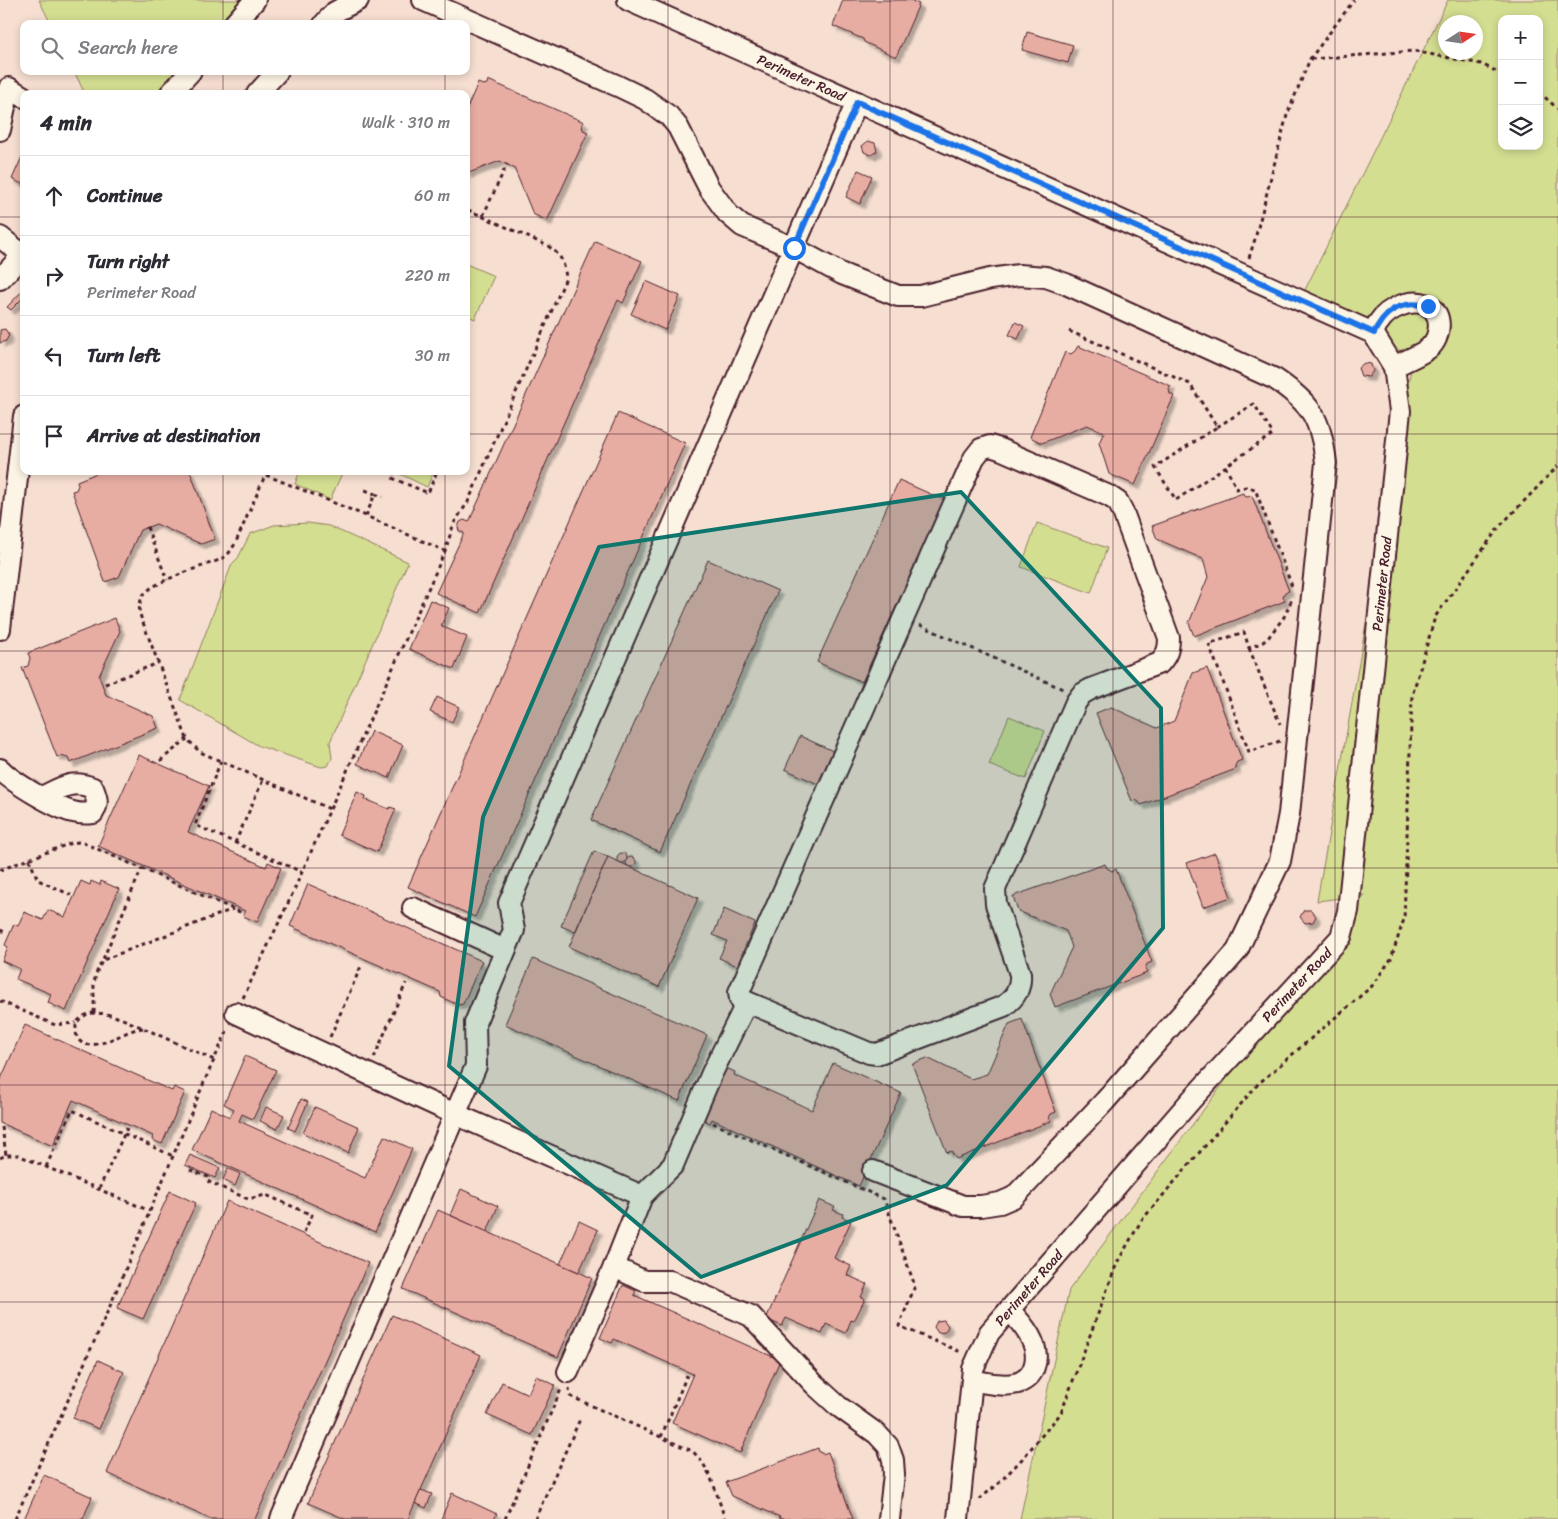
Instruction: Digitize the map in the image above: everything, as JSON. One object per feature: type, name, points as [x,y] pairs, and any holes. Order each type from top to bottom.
[{"type":"street","points":[[238,20],[255,0]]},
{"type":"street","points":[[328,20],[335,12],[358,0]]},
{"type":"street","points":[[423,0],[468,20]]},
{"type":"street","name":"Perimeter Road","points":[[628,0],[1374,333],[1394,366],[1400,411],[1348,911],[1341,937],[1192,1100],[989,1333],[973,1369],[958,1519]]},
{"type":"street","points":[[470,21],[618,86],[659,107],[678,127],[709,188],[728,214],[742,226],[794,248],[842,274],[898,296],[921,296],[990,279],[1019,275],[1046,277],[1066,284],[1276,379],[1295,392],[1309,408],[1319,424],[1326,463],[1286,838],[1280,860],[1237,951],[1105,1101],[1014,1197],[1000,1203],[963,1206],[873,1172]]},
{"type":"street","points":[[174,90],[187,75]]},
{"type":"street","points":[[261,90],[274,75]]},
{"type":"street","points":[[0,130],[11,89]]},
{"type":"street","points":[[281,1519],[476,1066],[475,1024],[514,930],[509,903],[857,102]]},
{"type":"street","points":[[0,237],[20,252]]},
{"type":"street","points":[[0,279],[20,257]]},
{"type":"street","points":[[1374,333],[1379,322],[1390,311],[1404,304],[1416,303],[1428,306],[1436,314],[1440,324],[1439,333],[1429,349],[1394,366]]},
{"type":"street","points":[[990,446],[1109,496],[1118,502],[1169,638],[1169,646],[1167,655],[1160,663],[1091,689],[1080,696],[1076,702],[995,890],[996,904],[1020,974],[1021,982],[1018,992],[1013,999],[1004,1006],[877,1054],[869,1053],[740,999],[739,992],[904,617],[974,458],[981,449],[990,446]]},
{"type":"street","points":[[0,629],[20,452]]},
{"type":"street","points":[[0,769],[7,776],[42,797]]},
{"type":"street","points":[[413,908],[505,950]]},
{"type":"street","points":[[568,1372],[614,1267],[642,1196],[673,1165],[712,1074],[747,1002]]},
{"type":"street","points":[[236,1013],[456,1114],[642,1196]]},
{"type":"street","points":[[614,1267],[644,1281],[670,1281],[751,1316],[815,1385],[838,1406],[877,1434],[888,1446],[893,1460],[894,1474],[889,1519]]},
{"type":"street","points":[[972,1380],[1002,1385],[1019,1382],[1032,1374],[1037,1359],[1032,1340],[1021,1322],[1009,1310]]},
{"type":"path","points":[[1242,274],[1256,239],[1288,115],[1310,59],[1354,0]]},
{"type":"path","points":[[1310,59],[1414,51],[1481,64],[1498,72]]},
{"type":"path","points":[[1543,96],[1558,109]]},
{"type":"path","points":[[483,216],[507,164]]},
{"type":"path","points":[[15,1519],[110,1306],[214,1060],[302,872],[445,551],[454,523],[468,502],[566,278],[565,264],[558,253],[548,246],[470,211]]},
{"type":"path","points":[[1069,331],[1190,384],[1217,427]]},
{"type":"path","points":[[1254,404],[1273,434],[1176,500],[1154,467],[1217,427],[1254,404]]},
{"type":"path","points":[[1225,466],[1237,489],[1246,487],[1256,489],[1295,594],[1284,617],[1268,638],[1250,648]]},
{"type":"path","points":[[266,475],[229,554],[222,559],[156,585],[144,593],[140,602],[139,612],[187,739],[191,745],[200,752],[330,809]]},
{"type":"path","points":[[272,475],[445,551]]},
{"type":"path","points":[[393,475],[392,478],[428,493],[435,475]]},
{"type":"path","points":[[365,490],[383,497]]},
{"type":"path","points":[[366,516],[375,494]]},
{"type":"path","points":[[147,527],[167,580]]},
{"type":"path","points":[[904,617],[1080,696]]},
{"type":"path","points":[[1281,726],[1244,632],[1209,644],[1249,752],[1281,740],[1284,735]]},
{"type":"path","points":[[105,684],[158,663]]},
{"type":"path","points":[[160,761],[187,739]]},
{"type":"path","points":[[221,761],[195,825],[302,872]]},
{"type":"path","points":[[235,843],[263,780]]},
{"type":"path","points":[[0,870],[78,842],[242,912]]},
{"type":"path","points":[[29,859],[38,880],[71,895]]},
{"type":"path","points":[[94,1013],[94,978],[142,868]]},
{"type":"path","points":[[103,960],[233,909]]},
{"type":"path","points":[[0,931],[7,933]]},
{"type":"path","points":[[323,1053],[362,964]]},
{"type":"path","points":[[367,1073],[406,983]]},
{"type":"path","points":[[0,1002],[55,1025],[76,1024]]},
{"type":"path","points":[[143,1028],[132,1030],[105,1042],[90,1045],[81,1042],[76,1034],[76,1024],[84,1015],[94,1013],[108,1014],[143,1028],[183,1045],[214,1060]]},
{"type":"path","points":[[46,1167],[72,1110],[173,1156]]},
{"type":"path","points":[[713,1123],[884,1199],[915,1286],[899,1326],[978,1360]]},
{"type":"path","points":[[2,1127],[6,1155]]},
{"type":"path","points":[[99,1190],[127,1128]]},
{"type":"path","points":[[0,1158],[6,1155],[18,1155],[150,1211]]},
{"type":"path","points":[[190,1170],[208,1177],[207,1181],[248,1199],[266,1195],[312,1215],[304,1232]]},
{"type":"path","points":[[568,1372],[570,1396],[692,1450],[705,1465],[725,1519]]},
{"type":"path","points":[[505,1519],[568,1372]]},
{"type":"path","points":[[661,1437],[687,1374]]},
{"type":"path","points":[[535,1519],[581,1417]]},
{"type":"highlighted area","points":[[961,492],[1161,708],[1163,928],[947,1185],[701,1277],[449,1066],[483,817],[599,547]]},
{"type":"green space","points":[[39,0],[255,0],[238,20],[49,20]]},
{"type":"green space","points":[[1448,0],[1558,0],[1558,1519],[1020,1519],[1069,1290],[1364,895],[1317,901],[1413,357],[1300,300],[1438,20],[1438,60],[1483,60],[1483,15],[1441,15]]},
{"type":"green space","points":[[76,75],[187,75],[174,90],[83,90]]},
{"type":"green space","points":[[470,266],[494,276],[475,319],[470,317]]},
{"type":"green space","points":[[298,475],[341,475],[330,500],[295,484]]},
{"type":"green space","points":[[402,475],[432,475],[427,487]]},
{"type":"green space","points":[[308,523],[329,526],[408,562],[330,742],[332,758],[328,766],[321,767],[259,746],[180,700],[232,564],[238,558],[250,534],[274,525]]},
{"type":"green space","points":[[1037,523],[1107,548],[1091,593],[1021,567]]},
{"type":"green space","points":[[1009,716],[1045,731],[1026,779],[989,765]]},
{"type":"building","points":[[843,0],[910,0],[919,4],[896,57],[864,42],[863,39],[833,26]]},
{"type":"building","points":[[1027,32],[1073,45],[1068,63],[1022,50]]},
{"type":"building","points":[[488,80],[584,122],[582,125],[583,130],[588,132],[547,221],[533,214],[514,168],[500,161],[470,172],[470,101],[478,83],[487,84]]},
{"type":"building","points":[[868,141],[875,143],[877,151],[871,155],[864,152],[862,146]]},
{"type":"building","points":[[20,161],[20,183],[12,179]]},
{"type":"building","points":[[858,170],[872,176],[860,204],[846,197]]},
{"type":"building","points":[[595,241],[642,261],[623,303],[618,300],[480,613],[436,593],[464,533],[459,531],[460,522],[464,520],[469,522]]},
{"type":"building","points":[[646,281],[680,296],[665,330],[631,314]]},
{"type":"building","points":[[20,293],[20,301],[11,310],[7,307]]},
{"type":"building","points":[[1015,322],[1024,326],[1018,339],[1009,335]]},
{"type":"building","points":[[5,329],[9,335],[6,341],[0,343],[0,330]]},
{"type":"building","points":[[1078,346],[1171,386],[1169,389],[1170,394],[1174,396],[1135,485],[1109,474],[1099,443],[1104,432],[1087,425],[1042,443],[1030,437],[1065,352],[1071,354]]},
{"type":"building","points":[[1364,363],[1371,364],[1373,371],[1369,377],[1361,376],[1358,368]]},
{"type":"building","points":[[618,413],[685,443],[475,917],[408,887]]},
{"type":"building","points":[[92,475],[191,475],[215,539],[201,544],[156,524],[140,530],[119,577],[105,582],[72,491],[76,490],[77,481]]},
{"type":"building","points":[[899,480],[944,500],[862,682],[817,662]]},
{"type":"building","points":[[1243,493],[1247,497],[1252,496],[1289,591],[1285,592],[1283,596],[1285,601],[1194,636],[1189,623],[1208,577],[1203,559],[1157,539],[1152,526]]},
{"type":"building","points":[[708,560],[778,591],[660,852],[591,820]]},
{"type":"building","points":[[430,600],[449,608],[441,626],[467,637],[454,669],[409,649]]},
{"type":"building","points":[[115,618],[120,631],[99,676],[106,695],[153,716],[158,728],[70,763],[68,758],[57,757],[22,668],[28,666],[30,658],[28,653]]},
{"type":"building","points":[[1207,668],[1242,760],[1237,762],[1236,769],[1141,805],[1136,800],[1132,801],[1096,713],[1111,707],[1157,728],[1174,721],[1193,673]]},
{"type":"building","points":[[437,697],[459,707],[452,722],[430,712]]},
{"type":"building","points":[[371,731],[403,745],[389,778],[357,764]]},
{"type":"building","points":[[800,736],[833,751],[818,784],[785,769]]},
{"type":"building","points":[[139,755],[209,786],[188,832],[266,867],[268,862],[281,868],[257,922],[243,916],[245,911],[98,846]]},
{"type":"building","points":[[357,792],[366,796],[365,799],[389,809],[390,807],[396,809],[377,852],[339,835]]},
{"type":"building","points":[[594,851],[608,857],[575,932],[561,926]]},
{"type":"building","points":[[622,853],[627,858],[622,863],[617,858]]},
{"type":"building","points":[[1215,853],[1231,897],[1203,907],[1187,863]]},
{"type":"building","points":[[608,857],[698,898],[659,987],[569,947]]},
{"type":"building","points":[[629,857],[633,857],[636,862],[635,866],[629,867],[626,864],[626,860]]},
{"type":"building","points":[[1105,864],[1112,871],[1116,869],[1152,962],[1147,964],[1145,969],[1147,973],[1055,1007],[1050,994],[1072,947],[1066,931],[1018,911],[1013,896]]},
{"type":"building","points":[[81,881],[90,885],[91,881],[100,885],[101,881],[119,889],[66,1011],[48,1003],[51,994],[16,979],[20,969],[2,961],[8,947],[5,945],[14,924],[18,926],[24,912],[43,920],[48,910],[65,917]]},
{"type":"building","points":[[308,884],[482,961],[463,1004],[458,1005],[441,997],[440,992],[290,926]]},
{"type":"building","points":[[724,909],[755,923],[737,966],[719,958],[727,941],[713,935]]},
{"type":"building","points":[[1304,910],[1311,910],[1316,916],[1313,922],[1305,923],[1300,917]]},
{"type":"building","points":[[533,959],[707,1035],[679,1101],[505,1024]]},
{"type":"building","points":[[1022,1019],[1056,1112],[1051,1114],[1049,1118],[1051,1121],[956,1159],[951,1151],[947,1153],[912,1064],[927,1058],[971,1079],[987,1074],[1009,1024]]},
{"type":"building","points":[[25,1025],[172,1091],[174,1087],[185,1092],[162,1144],[152,1140],[153,1136],[73,1100],[53,1146],[0,1123],[0,1081]]},
{"type":"building","points":[[245,1056],[276,1070],[253,1119],[242,1114],[239,1121],[365,1178],[384,1136],[412,1149],[375,1232],[192,1150],[211,1108],[230,1117],[234,1109],[224,1104]]},
{"type":"building","points":[[833,1063],[901,1093],[859,1186],[712,1119],[710,1123],[700,1118],[722,1066],[735,1072],[734,1075],[812,1110]]},
{"type":"building","points":[[301,1099],[308,1102],[295,1131],[288,1128]]},
{"type":"building","points":[[266,1107],[284,1115],[277,1129],[260,1121]]},
{"type":"building","points":[[315,1107],[359,1127],[348,1153],[303,1133]]},
{"type":"building","points":[[190,1155],[220,1168],[215,1178],[185,1165]]},
{"type":"building","points":[[228,1168],[240,1174],[235,1186],[223,1180]]},
{"type":"building","points":[[461,1189],[498,1206],[487,1232],[450,1215]]},
{"type":"building","points":[[170,1191],[196,1203],[143,1319],[117,1308]]},
{"type":"building","points":[[819,1200],[835,1207],[833,1210],[843,1214],[842,1217],[851,1221],[834,1258],[851,1266],[847,1275],[867,1284],[861,1297],[865,1299],[854,1321],[851,1320],[846,1333],[826,1324],[822,1334],[786,1318],[782,1326],[766,1319]]},
{"type":"building","points":[[227,1201],[368,1263],[255,1519],[210,1519],[107,1473]]},
{"type":"building","points":[[438,1210],[592,1278],[558,1357],[403,1289]]},
{"type":"building","points":[[579,1221],[598,1230],[579,1272],[560,1264]]},
{"type":"building","points":[[623,1285],[636,1291],[634,1295],[780,1360],[740,1453],[672,1423],[693,1374],[614,1339],[612,1343],[600,1338]]},
{"type":"building","points":[[392,1315],[481,1355],[408,1519],[345,1519],[308,1503]]},
{"type":"building","points":[[944,1320],[948,1326],[945,1332],[938,1333],[934,1327],[937,1321]]},
{"type":"building","points":[[98,1360],[124,1372],[99,1429],[73,1418]]},
{"type":"building","points":[[536,1376],[555,1385],[532,1435],[487,1415],[502,1382],[528,1394]]},
{"type":"building","points":[[818,1448],[819,1452],[823,1454],[828,1452],[853,1519],[780,1519],[780,1517],[732,1496],[726,1482]]},
{"type":"building","points":[[44,1475],[92,1497],[83,1519],[24,1519]]},
{"type":"building","points":[[421,1490],[432,1494],[426,1508],[415,1503]]},
{"type":"building","points":[[452,1493],[497,1514],[494,1519],[441,1519]]},
{"type":"route","points":[[794,248],[857,102],[1374,333],[1379,322],[1390,311],[1404,304],[1416,303],[1428,306]]}]
